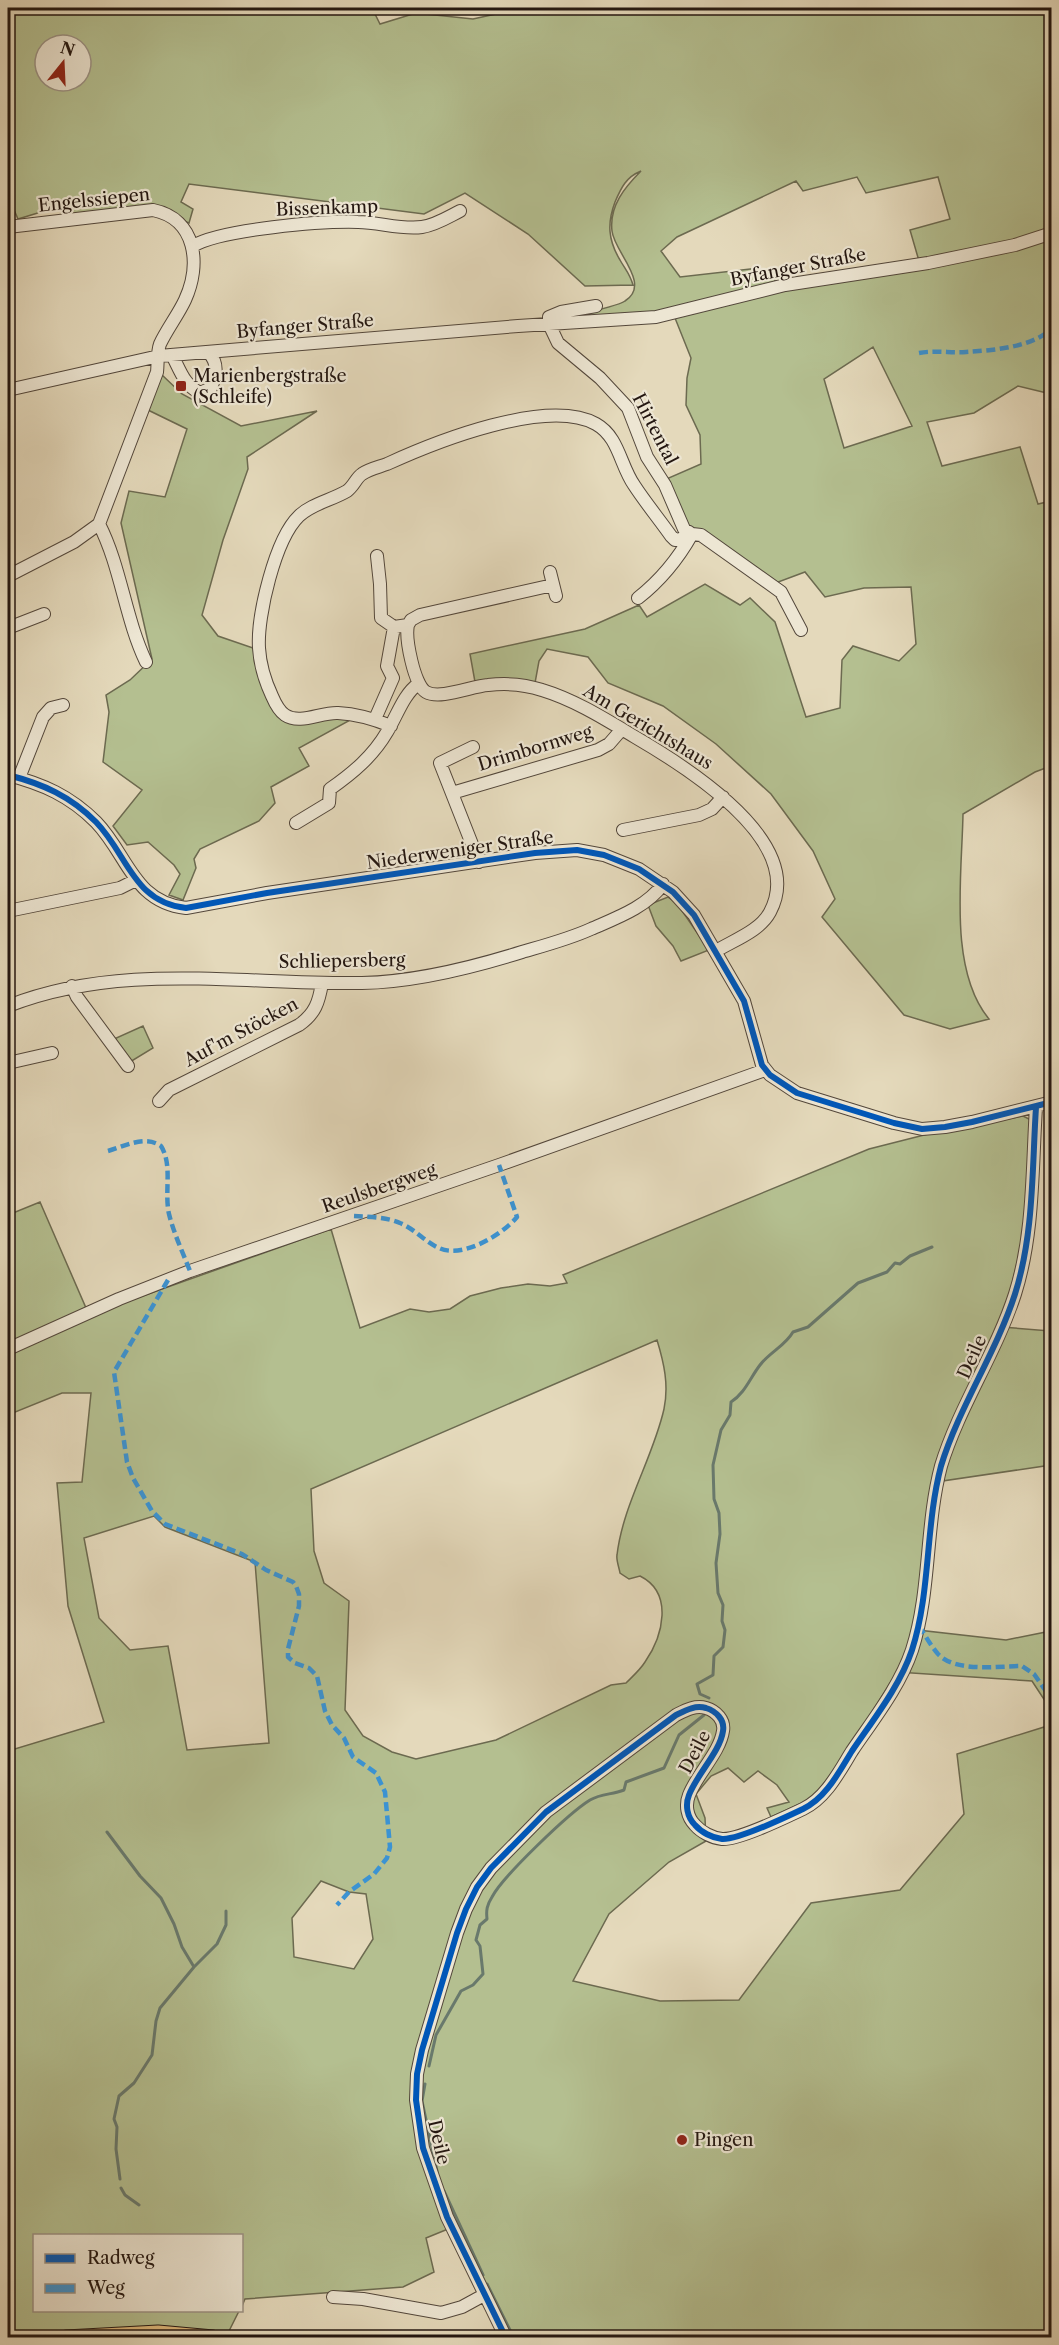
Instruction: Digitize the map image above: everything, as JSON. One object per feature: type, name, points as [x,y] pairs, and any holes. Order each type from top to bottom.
[{"type":"main road","points":[[66,2337],[213,2337]]},
{"type":"street","name":"Engelssiepen","points":[[8,227],[153,210],[178,221],[194,246]]},
{"type":"street","name":"Bissenkamp","points":[[194,246],[208,239],[276,228],[355,222],[410,228],[423,227],[435,224],[460,211]]},
{"type":"street","name":"Byfanger Straße","points":[[8,390],[159,356],[656,317],[775,287],[939,261],[1016,245],[1052,233]]},
{"type":"street","points":[[9,571],[65,548],[99,524],[157,372],[159,346],[189,290],[194,246]]},
{"type":"street","name":"Byfanger Straße","points":[[549,324],[549,317],[561,312],[596,306]]},
{"type":"street","name":"Hirtental","points":[[549,324],[558,343],[600,378],[628,408],[647,457],[665,485],[684,529],[691,533]]},
{"type":"street","points":[[172,355],[184,380],[192,389],[200,393],[210,388],[216,370],[215,362],[208,353]]},
{"type":"street","points":[[391,726],[375,719],[337,713],[299,718],[284,714],[265,681],[259,651],[259,629],[267,587],[281,545],[300,515],[346,491],[362,474],[429,445],[486,428],[550,416],[567,416],[594,423],[612,438],[633,484],[675,540],[691,533],[701,535],[771,584],[787,600],[801,630]]},
{"type":"street","points":[[99,524],[108,542],[146,662]]},
{"type":"street","points":[[638,598],[662,577],[677,559],[691,533]]},
{"type":"street","points":[[376,556],[381,618],[394,627],[408,625]]},
{"type":"street","points":[[296,823],[329,803],[330,789],[363,765],[391,726],[411,689],[418,684],[407,637],[411,620],[420,615],[553,584]]},
{"type":"street","points":[[8,628],[44,614]]},
{"type":"street","points":[[375,719],[393,678],[387,666],[394,627]]},
{"type":"street","name":"Am Gerichtshaus","points":[[418,684],[431,694],[488,685],[530,686],[570,701],[622,729],[686,768],[723,797],[755,831],[776,874],[777,890],[774,903],[765,920],[756,928],[716,951]]},
{"type":"street","name":"Niederweniger Straße","points":[[63,705],[51,708],[43,717],[13,777],[48,787],[70,800],[89,816],[117,848],[136,880],[159,902],[186,908],[267,893],[535,853],[577,850],[613,858],[639,869],[663,884],[694,915],[748,1010],[759,1059],[765,1070]]},
{"type":"street","name":"Drimbornweg","points":[[452,793],[598,750],[609,744],[622,729]]},
{"type":"street","name":"Niederweniger Straße","points":[[473,747],[440,763],[479,862]]},
{"type":"street","points":[[623,830],[640,834],[704,813],[712,809],[723,797]]},
{"type":"street","points":[[8,911],[120,888],[136,880]]},
{"type":"street","name":"Schliepersberg","points":[[8,1006],[72,986],[133,978],[210,978],[322,983],[396,981],[490,962],[573,937],[615,918],[652,897],[663,884]]},
{"type":"street","name":"Auf'm Stöcken","points":[[159,1101],[169,1090],[311,1017],[317,1008],[322,983]]},
{"type":"street","points":[[72,986],[77,997],[128,1066]]},
{"type":"street","points":[[8,1063],[52,1053]]},
{"type":"street","points":[[765,1070],[787,1088],[815,1101],[915,1128],[945,1128],[1052,1102]]},
{"type":"street","name":"Reulsbergweg","points":[[8,1349],[119,1299],[183,1274],[765,1070]]},
{"type":"street","name":"Deile","points":[[506,2337],[449,2223],[433,2183],[423,2148],[416,2100],[417,2074],[422,2050],[439,1989],[471,1898],[491,1868],[546,1812],[676,1715],[692,1707],[705,1707],[714,1711],[721,1718],[724,1727],[722,1736],[688,1799],[690,1818],[704,1832],[719,1839],[734,1837],[805,1808],[826,1790],[892,1690],[912,1650],[921,1617],[934,1494],[940,1466],[1011,1304],[1021,1272],[1030,1212],[1036,1107]]},
{"type":"street","points":[[333,2297],[363,2299],[441,2313],[462,2307],[484,2295]]},
{"type":"green space","points":[[8,8],[372,8],[380,24],[416,13],[473,19],[523,8],[1051,8],[1051,394],[1018,386],[974,413],[927,422],[942,466],[1020,447],[1038,504],[1051,501],[1051,766],[1035,772],[963,814],[960,893],[962,949],[976,999],[989,1019],[950,1029],[904,1015],[822,917],[835,899],[813,851],[771,794],[716,744],[663,706],[608,683],[588,657],[547,649],[539,661],[535,683],[475,682],[470,654],[585,629],[639,605],[647,617],[705,584],[740,605],[750,598],[775,622],[806,717],[840,708],[842,660],[853,646],[899,661],[916,644],[911,587],[864,588],[825,597],[805,572],[773,584],[693,533],[664,480],[701,464],[700,435],[686,405],[687,378],[691,358],[673,313],[558,319],[613,306],[625,301],[632,294],[635,286],[633,277],[614,239],[612,222],[619,198],[641,171],[631,176],[622,188],[612,210],[610,224],[613,245],[633,285],[585,286],[528,234],[465,193],[424,214],[189,184],[181,202],[193,209],[189,223],[150,208],[64,217],[67,204],[18,219],[8,196]],"holes":[[[857,177],[866,193],[938,177],[950,219],[910,230],[919,261],[781,285],[759,268],[680,277],[661,251],[677,237],[796,181],[803,191]],[[873,347],[912,426],[844,448],[824,379]]]},
{"type":"green space","points":[[161,374],[182,394],[241,426],[317,411],[247,457],[248,469],[223,540],[202,615],[218,636],[256,649],[282,716],[354,718],[299,748],[309,766],[271,787],[275,803],[259,821],[200,849],[194,859],[196,868],[183,900],[169,895],[180,874],[174,865],[148,842],[127,845],[113,826],[142,790],[103,762],[109,712],[106,695],[130,680],[152,659],[121,523],[129,491],[165,497],[187,429],[148,410]]},
{"type":"green space","points":[[668,897],[676,902],[709,950],[681,961],[673,946],[656,926],[648,905]]},
{"type":"green space","points":[[143,1026],[153,1048],[130,1062],[114,1039]]},
{"type":"green space","points":[[1023,1116],[1031,1120],[1029,1212],[1002,1327],[1050,1331],[1051,1325],[1051,1465],[936,1482],[918,1630],[1006,1640],[1051,1631],[1051,1710],[1032,1681],[897,1672],[847,1752],[813,1798],[771,1817],[767,1808],[789,1802],[777,1785],[758,1771],[744,1782],[728,1768],[711,1776],[696,1794],[705,1818],[706,1841],[669,1862],[609,1914],[573,1981],[660,2001],[739,2000],[811,1903],[900,1890],[964,1814],[957,1754],[1044,1727],[1051,1722],[1051,2337],[509,2337],[448,2229],[426,2238],[434,2272],[403,2287],[245,2299],[243,2304],[243,2234],[33,2234],[33,2312],[238,2312],[226,2337],[180,2333],[91,2338],[8,2337],[8,1751],[104,1722],[68,1606],[57,1483],[82,1482],[91,1393],[62,1393],[8,1415],[8,1352],[103,1310],[331,1229],[360,1328],[410,1309],[429,1312],[450,1309],[470,1296],[501,1288],[528,1284],[550,1286],[567,1283],[563,1275],[869,1149],[932,1133]],"holes":[[[657,1340],[662,1357],[666,1391],[664,1409],[625,1518],[617,1557],[620,1573],[629,1579],[640,1576],[651,1584],[658,1593],[661,1604],[662,1616],[657,1640],[643,1665],[626,1683],[611,1685],[496,1740],[416,1759],[392,1752],[363,1736],[345,1710],[349,1601],[324,1583],[314,1551],[311,1489]],[[154,1516],[165,1527],[255,1562],[269,1743],[187,1750],[168,1646],[130,1650],[99,1618],[84,1538]],[[321,1881],[349,1892],[366,1894],[373,1939],[354,1969],[294,1957],[292,1918]]]},
{"type":"green space","points":[[40,1202],[86,1308],[8,1344],[8,1215]]},
{"type":"waterway","name":"Deile","points":[[709,1698],[700,1694],[697,1684],[713,1675],[714,1656],[723,1647],[725,1630],[722,1621],[723,1605],[718,1593],[716,1563],[720,1534],[719,1513],[714,1499],[713,1465],[721,1430],[730,1415],[731,1402],[744,1390],[764,1360],[793,1332],[808,1327],[858,1283],[887,1272],[895,1263],[900,1264],[910,1256],[932,1247]]},
{"type":"waterway","name":"Deile","points":[[429,2066],[436,2035],[461,1991],[473,1985],[483,1974],[480,1946],[476,1940],[480,1925],[487,1919],[489,1903],[499,1887],[537,1846],[580,1807],[594,1798],[624,1790],[626,1782],[664,1768],[679,1735],[704,1715]]},
{"type":"waterway","points":[[107,1832],[140,1876],[161,1898],[182,1947],[194,1967]]},
{"type":"waterway","points":[[120,2179],[116,2149],[117,2127],[114,2119],[119,2096],[134,2083],[152,2055],[160,2008],[194,1967],[217,1944],[226,1925],[226,1911]]},
{"type":"waterway","name":"Deile","points":[[425,2084],[422,2101],[437,2171]]},
{"type":"waterway","points":[[121,2188],[125,2195],[139,2205]]},
{"type":"waterway","name":"Deile","points":[[444,2191],[483,2275]]},
{"type":"waterway","name":"Deile","points":[[487,2284],[514,2338]]},
{"type":"marked path","points":[[919,353],[966,352],[1011,347],[1033,340],[1052,329]]},
{"type":"marked path","points":[[1051,382],[1052,378]]},
{"type":"marked path","points":[[108,1151],[142,1141],[161,1146],[167,1162],[169,1214],[190,1271]]},
{"type":"marked path","points":[[354,1216],[395,1221],[439,1248],[448,1251],[470,1248],[492,1238],[517,1217],[499,1165]]},
{"type":"marked path","points":[[168,1280],[114,1372],[127,1462],[133,1478],[152,1511],[165,1524],[242,1554],[266,1570],[293,1582],[296,1586],[299,1606],[288,1657],[295,1663],[309,1668],[317,1676],[325,1711],[332,1725],[344,1738],[353,1757],[376,1773],[385,1792],[390,1847],[387,1858],[374,1874],[349,1892],[337,1905]]},
{"type":"marked path","points":[[919,1626],[935,1651],[946,1660],[955,1664],[978,1667],[1022,1666],[1034,1674],[1052,1700]]},
{"type":"cycle path","points":[[8,775],[33,782],[76,805],[107,835],[143,887],[154,897],[168,904],[186,908],[267,893],[535,853],[577,850],[604,855],[639,869],[673,892],[694,915],[744,1001],[762,1065],[770,1075],[797,1093],[894,1123],[922,1129],[972,1122],[1052,1102]]},
{"type":"cycle path","points":[[506,2338],[447,2217],[423,2148],[416,2100],[417,2074],[422,2050],[466,1909],[477,1887],[491,1868],[546,1812],[676,1715],[691,1708],[702,1707],[713,1711],[721,1720],[723,1727],[718,1747],[693,1787],[687,1803],[692,1822],[707,1834],[722,1839],[730,1838],[762,1827],[803,1809],[819,1798],[831,1784],[901,1677],[912,1650],[922,1605],[932,1512],[941,1466],[957,1423],[1007,1316],[1021,1271],[1029,1225],[1036,1107]]},
{"type":"place","name":"Marienbergstraße (Schleife)","points":[[181,386]]},
{"type":"place","name":"Pingen","points":[[682,2140]]}]
